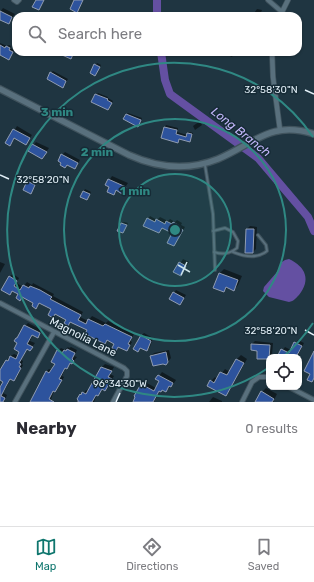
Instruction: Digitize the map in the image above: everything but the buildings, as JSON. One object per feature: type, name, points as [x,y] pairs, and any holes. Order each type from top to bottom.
[{"type":"main road","points":[[0,89],[140,160],[155,164],[177,167],[204,164],[231,152],[256,138],[280,130],[299,130],[314,134]]},
{"type":"street","points":[[268,0],[279,12]]},
{"type":"street","points":[[282,12],[288,0]]},
{"type":"street","points":[[272,56],[273,77],[280,130]]},
{"type":"street","name":"Magnolia Lane","points":[[0,304],[126,370],[127,376],[113,402]]},
{"type":"street","points":[[15,402],[54,332]]},
{"type":"street","points":[[242,402],[252,382],[259,377],[266,377]]},
{"type":"street","points":[[295,390],[314,400]]},
{"type":"lane","points":[[204,164],[213,214],[215,270]]},
{"type":"lane","points":[[213,231],[225,228],[234,232],[238,241],[238,248],[233,252],[222,255],[214,252]]},
{"type":"lane","points":[[233,252],[241,256],[261,256],[267,251],[266,245],[258,235]]},
{"type":"shaded area","points":[[289,259],[295,262],[303,270],[306,279],[303,289],[299,295],[294,300],[289,302],[269,297],[263,291],[264,287],[277,272],[282,262]]},
{"type":"waterway","name":"Long Branch","points":[[157,0],[157,12]]},
{"type":"waterway","name":"Long Branch","points":[[162,56],[165,80],[170,94],[258,158],[308,217],[314,231]]}]
